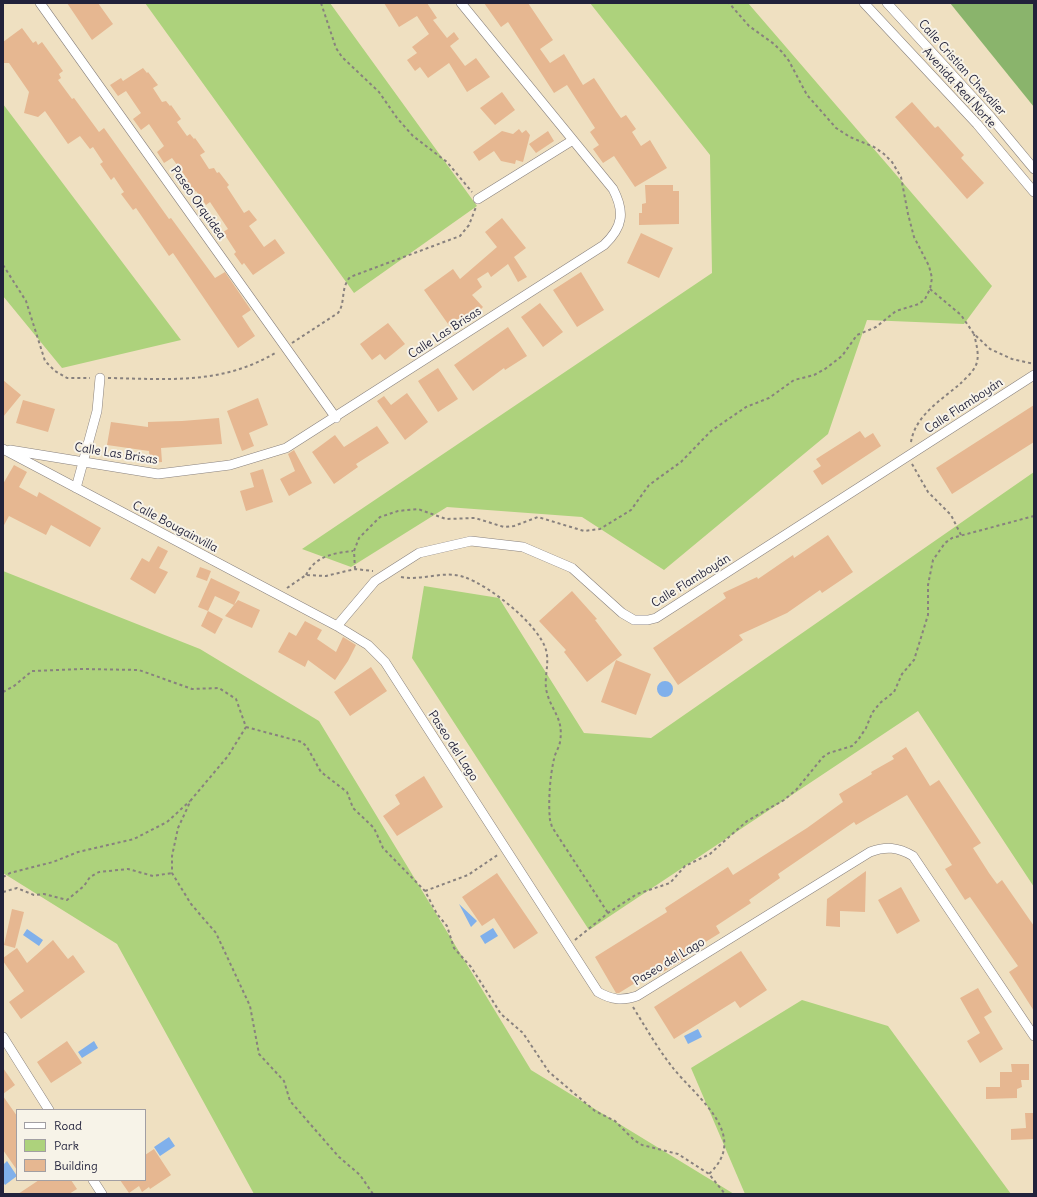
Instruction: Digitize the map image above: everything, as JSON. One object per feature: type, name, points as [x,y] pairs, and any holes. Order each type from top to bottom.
[{"type":"street","name":"Paseo Orquídea","points":[[40,3],[336,418]]},
{"type":"street","name":"Calle Las Brisas","points":[[3,449],[158,474],[230,465],[286,448],[336,418],[604,246],[613,237],[619,226],[621,213],[619,201],[613,189],[461,3]]},
{"type":"street","name":"Avenida Real Norte","points":[[864,3],[977,124],[1034,192]]},
{"type":"street","name":"Calle Cristian Chevalier","points":[[887,3],[990,116],[1034,169]]},
{"type":"street","points":[[478,199],[573,140]]},
{"type":"street","name":"Calle Flamboyán","points":[[337,626],[374,581],[419,553],[471,542],[523,547],[572,568],[622,613],[634,620],[648,620],[656,618],[1034,375]]},
{"type":"street","points":[[76,488],[97,411],[100,378]]},
{"type":"street","name":"Calle Bougainvilla","points":[[3,449],[337,626]]},
{"type":"street","name":"Paseo del Lago","points":[[337,626],[368,645],[384,662],[598,992],[612,999],[628,999],[637,996],[870,852],[881,848],[892,847],[903,850],[913,856],[1034,1036]]},
{"type":"street","points":[[3,1037],[48,1109]]},
{"type":"street","points":[[94,1181],[102,1194]]},
{"type":"path","points":[[322,3],[336,48],[342,57],[379,92],[397,118],[413,136],[447,162],[478,199]]},
{"type":"path","points":[[355,569],[354,551],[359,538],[384,514],[410,509],[446,519],[475,518],[504,527],[514,526],[538,517],[584,531],[600,529],[631,510],[656,479],[681,462],[710,431],[739,411],[769,398],[794,380],[814,375],[825,369],[842,356],[857,335],[876,327],[896,311],[919,304],[930,289],[932,278],[929,266],[914,236],[908,214],[905,190],[901,177],[892,162],[874,147],[850,137],[836,128],[807,95],[789,61],[782,52],[774,44],[749,26],[729,3]]},
{"type":"path","points":[[3,265],[26,301],[43,357],[50,367]]},
{"type":"path","points":[[930,289],[961,315],[974,334],[990,349],[1012,359],[1034,364]]},
{"type":"path","points":[[961,535],[951,515],[928,492],[909,456],[913,432],[924,414],[966,378],[977,364],[977,350],[974,334]]},
{"type":"path","points":[[567,945],[582,936],[608,913],[637,894],[670,883],[685,866],[710,854],[747,821],[784,800],[796,790],[823,757],[829,753],[852,746],[858,740],[872,713],[880,703],[894,692],[902,674],[914,660],[928,615],[928,585],[933,560],[945,543],[952,538],[961,535],[1034,516]]},
{"type":"path","points":[[280,596],[290,584],[306,575],[315,562],[338,552],[354,551]]},
{"type":"path","points":[[306,575],[326,576],[355,569],[413,578],[456,575],[485,586],[524,617],[543,643],[546,650],[548,660],[546,691],[560,722],[560,742],[553,761],[550,820],[552,827],[608,913]]},
{"type":"path","points":[[3,692],[14,686],[32,671],[83,669],[140,670],[192,689],[219,688],[236,699],[246,727]]},
{"type":"path","points":[[3,877],[10,873],[53,862],[78,852],[134,839],[167,822],[191,800],[228,756],[246,727]]},
{"type":"path","points":[[246,727],[295,740],[307,747],[322,772],[347,792],[354,808],[374,828],[383,848],[425,890],[437,914],[447,926],[454,948],[471,967],[501,1014],[523,1033],[549,1072],[595,1111],[616,1121],[634,1140],[642,1145],[678,1154],[709,1174],[725,1194]]},
{"type":"path","points":[[191,800],[178,828],[172,856],[172,873],[191,904],[216,933],[250,1006],[259,1054],[284,1081],[290,1101],[339,1157],[360,1175],[374,1194]]},
{"type":"path","points":[[425,890],[468,875],[506,850]]},
{"type":"path","points":[[3,892],[17,888],[34,895],[44,894],[67,900],[84,886],[90,877],[99,872],[128,868],[153,876],[172,873]]},
{"type":"path","points":[[628,999],[674,1069],[712,1110],[719,1122],[723,1137],[724,1151],[720,1161],[709,1174]]},
{"type":"green space","points":[[145,3],[330,3],[477,206],[354,293]]},
{"type":"green space","points":[[590,3],[748,3],[992,286],[964,324],[867,320],[828,434],[664,570],[582,517],[447,507],[351,567],[302,549],[712,273],[710,155]]},
{"type":"green space","points":[[950,3],[1034,3],[1034,107]]},
{"type":"green space","points":[[3,104],[181,340],[62,368],[3,296]]},
{"type":"green space","points":[[1034,472],[1034,887],[918,711],[589,930],[412,658],[424,586],[499,598],[584,733],[651,738]]},
{"type":"green space","points":[[3,571],[200,649],[319,721],[531,1070],[734,1194],[254,1194],[117,944],[3,873]]},
{"type":"green space","points":[[802,1000],[888,1026],[1011,1194],[745,1194],[691,1068]]},
{"type":"water","points":[[665,681],[671,683],[673,689],[671,695],[665,697],[659,695],[657,689],[659,683]]},
{"type":"water","points":[[459,904],[477,921],[471,927]]},
{"type":"water","points":[[493,928],[498,936],[485,944],[480,936]]},
{"type":"water","points":[[27,929],[43,940],[39,946],[23,935]]},
{"type":"water","points":[[698,1029],[702,1037],[688,1044],[684,1036]]},
{"type":"water","points":[[94,1041],[98,1048],[82,1058],[78,1052]]},
{"type":"water","points":[[169,1137],[175,1146],[160,1156],[154,1147]]},
{"type":"water","points":[[7,1161],[16,1174],[16,1177],[5,1185],[3,1182],[3,1165]]},
{"type":"building","points":[[67,3],[98,3],[113,24],[92,40]]},
{"type":"building","points":[[384,3],[427,3],[437,18],[433,20],[447,38],[454,32],[459,39],[450,46],[465,66],[476,58],[490,77],[467,92],[449,63],[428,78],[420,67],[415,71],[407,60],[417,53],[412,47],[429,34],[417,16],[399,27]]},
{"type":"building","points":[[484,3],[528,3],[553,40],[540,49],[550,63],[564,54],[583,85],[594,78],[621,118],[626,115],[636,129],[632,132],[641,146],[650,140],[667,168],[635,187],[614,156],[603,163],[593,149],[599,145],[590,132],[595,128],[567,85],[554,93],[508,22],[501,27]]},
{"type":"building","points":[[22,28],[33,43],[36,41],[38,45],[42,42],[63,71],[59,74],[61,78],[58,80],[72,99],[74,98],[99,132],[104,128],[169,219],[171,218],[215,278],[225,272],[251,310],[242,316],[255,336],[238,348],[173,253],[169,256],[136,208],[133,210],[121,194],[124,192],[114,177],[111,180],[100,164],[103,162],[93,147],[90,149],[80,136],[68,144],[45,111],[38,117],[24,113],[29,92],[9,63],[3,63],[3,42]]},
{"type":"building","points":[[143,68],[158,85],[153,88],[162,102],[166,101],[170,106],[171,105],[181,119],[177,122],[187,136],[190,134],[194,139],[195,138],[205,152],[200,155],[209,169],[214,168],[217,173],[219,172],[229,185],[227,187],[244,213],[249,210],[257,220],[249,226],[264,247],[275,239],[285,253],[253,275],[244,263],[242,265],[234,254],[236,252],[223,232],[228,229],[210,202],[206,205],[196,191],[189,196],[181,185],[188,180],[172,158],[164,163],[157,152],[164,146],[149,124],[141,130],[133,119],[141,113],[126,91],[118,96],[110,85],[121,78],[123,81]]},
{"type":"building","points":[[502,92],[515,110],[495,125],[480,108]]},
{"type":"building","points":[[912,102],[935,128],[938,126],[964,155],[961,158],[984,183],[967,199],[895,117]]},
{"type":"building","points":[[519,129],[522,133],[526,130],[530,135],[523,162],[516,160],[515,164],[501,161],[494,151],[479,161],[473,152],[502,131],[513,134]]},
{"type":"building","points":[[548,131],[554,141],[536,153],[529,144]]},
{"type":"building","points":[[645,185],[673,185],[673,191],[679,191],[679,224],[639,225],[639,213],[642,213],[642,204],[646,203]]},
{"type":"building","points":[[502,218],[526,248],[514,257],[527,277],[518,282],[508,264],[491,277],[488,272],[477,279],[482,287],[472,295],[483,307],[470,320],[469,319],[453,331],[424,290],[453,269],[460,279],[497,247],[485,232]]},
{"type":"building","points":[[641,233],[673,248],[659,278],[627,263]]},
{"type":"building","points":[[581,272],[604,310],[577,327],[553,290]]},
{"type":"building","points":[[540,303],[563,332],[543,347],[521,317]]},
{"type":"building","points":[[388,323],[405,344],[385,360],[380,354],[372,360],[360,344]]},
{"type":"building","points":[[508,327],[527,356],[505,370],[504,368],[473,391],[454,365]]},
{"type":"building","points":[[438,368],[458,399],[438,412],[418,381]]},
{"type":"building","points":[[3,380],[21,395],[3,417]]},
{"type":"building","points":[[407,393],[428,422],[405,440],[377,401],[384,396],[391,405]]},
{"type":"building","points":[[258,398],[268,425],[249,433],[254,446],[242,451],[227,411]]},
{"type":"building","points":[[23,400],[55,409],[48,432],[16,423]]},
{"type":"building","points":[[1034,405],[1034,442],[952,494],[936,468]]},
{"type":"building","points":[[219,418],[222,444],[161,448],[162,462],[150,463],[149,451],[107,445],[111,422],[148,427],[148,422]]},
{"type":"building","points":[[377,426],[389,443],[356,464],[358,467],[334,484],[312,452],[335,435],[344,447]]},
{"type":"building","points":[[860,431],[865,438],[873,433],[881,446],[822,485],[813,471],[821,466],[816,459]]},
{"type":"building","points":[[294,450],[312,483],[289,496],[280,479],[295,471],[288,454]]},
{"type":"building","points":[[14,465],[27,472],[19,487],[37,497],[39,492],[101,528],[90,547],[51,525],[46,535],[9,516],[3,527],[3,484]]},
{"type":"building","points":[[263,469],[273,502],[246,511],[240,491],[254,487],[250,473]]},
{"type":"building","points":[[828,535],[853,572],[822,593],[820,590],[787,613],[739,635],[743,640],[678,685],[653,648],[726,598],[723,593],[757,577],[758,579],[793,555],[794,558]]},
{"type":"building","points":[[158,546],[168,551],[159,568],[168,572],[155,594],[130,579],[142,558],[149,562]]},
{"type":"building","points":[[200,567],[211,571],[207,581],[196,577]]},
{"type":"building","points":[[211,578],[240,592],[234,605],[215,596],[208,611],[198,607]]},
{"type":"building","points":[[572,591],[597,619],[595,620],[622,655],[587,682],[564,652],[566,650],[539,621]]},
{"type":"building","points":[[238,600],[260,610],[252,628],[225,616]]},
{"type":"building","points":[[208,611],[223,619],[215,634],[201,626]]},
{"type":"building","points":[[305,621],[322,630],[317,639],[336,652],[343,637],[356,645],[348,661],[335,680],[308,660],[305,667],[278,652],[289,632],[296,636]]},
{"type":"building","points":[[616,660],[651,674],[636,715],[601,702]]},
{"type":"building","points":[[371,667],[387,691],[350,716],[334,692]]},
{"type":"building","points":[[906,747],[930,786],[939,780],[981,843],[973,848],[989,873],[997,884],[1002,880],[1034,926],[1034,1011],[1009,972],[1018,966],[970,897],[965,900],[945,869],[952,865],[907,795],[856,825],[854,822],[778,874],[780,878],[749,900],[751,903],[716,926],[720,933],[683,956],[685,959],[656,976],[653,972],[619,993],[616,993],[595,957],[667,912],[665,908],[728,867],[733,875],[807,828],[843,802],[839,794],[872,774],[871,772],[894,759],[892,756]]},
{"type":"building","points":[[424,776],[443,807],[397,836],[383,816],[400,804],[395,795]]},
{"type":"building","points":[[866,871],[865,912],[840,911],[840,927],[826,926],[827,899]]},
{"type":"building","points":[[497,873],[538,933],[514,949],[494,918],[482,926],[462,897]]},
{"type":"building","points":[[901,887],[920,921],[897,934],[878,900]]},
{"type":"building","points":[[12,909],[24,912],[15,948],[4,945]]},
{"type":"building","points":[[53,940],[68,959],[73,955],[85,972],[21,1019],[9,1002],[24,991],[3,961],[3,958],[17,948],[27,963]]},
{"type":"building","points":[[741,951],[767,990],[740,1008],[735,1001],[674,1039],[654,1007]]},
{"type":"building","points":[[978,988],[992,1012],[984,1017],[1003,1049],[980,1063],[967,1041],[980,1033],[960,998]]},
{"type":"building","points":[[67,1041],[82,1063],[51,1083],[37,1062]]},
{"type":"building","points":[[1011,1064],[1029,1064],[1029,1080],[1021,1080],[1022,1087],[1017,1089],[1017,1098],[986,1099],[986,1087],[1000,1087],[1000,1072],[1012,1072]]},
{"type":"building","points":[[3,1068],[15,1085],[3,1094]]},
{"type":"building","points":[[3,1096],[16,1115],[16,1169],[3,1150]]},
{"type":"building","points":[[1025,1113],[1034,1113],[1034,1139],[1011,1140],[1011,1129],[1026,1128]]},
{"type":"building","points":[[154,1149],[171,1175],[150,1189],[149,1187],[142,1192],[139,1186],[129,1193],[121,1181],[146,1181],[146,1154]]},
{"type":"building","points":[[38,1181],[72,1181],[77,1189],[69,1194],[18,1194]]}]
